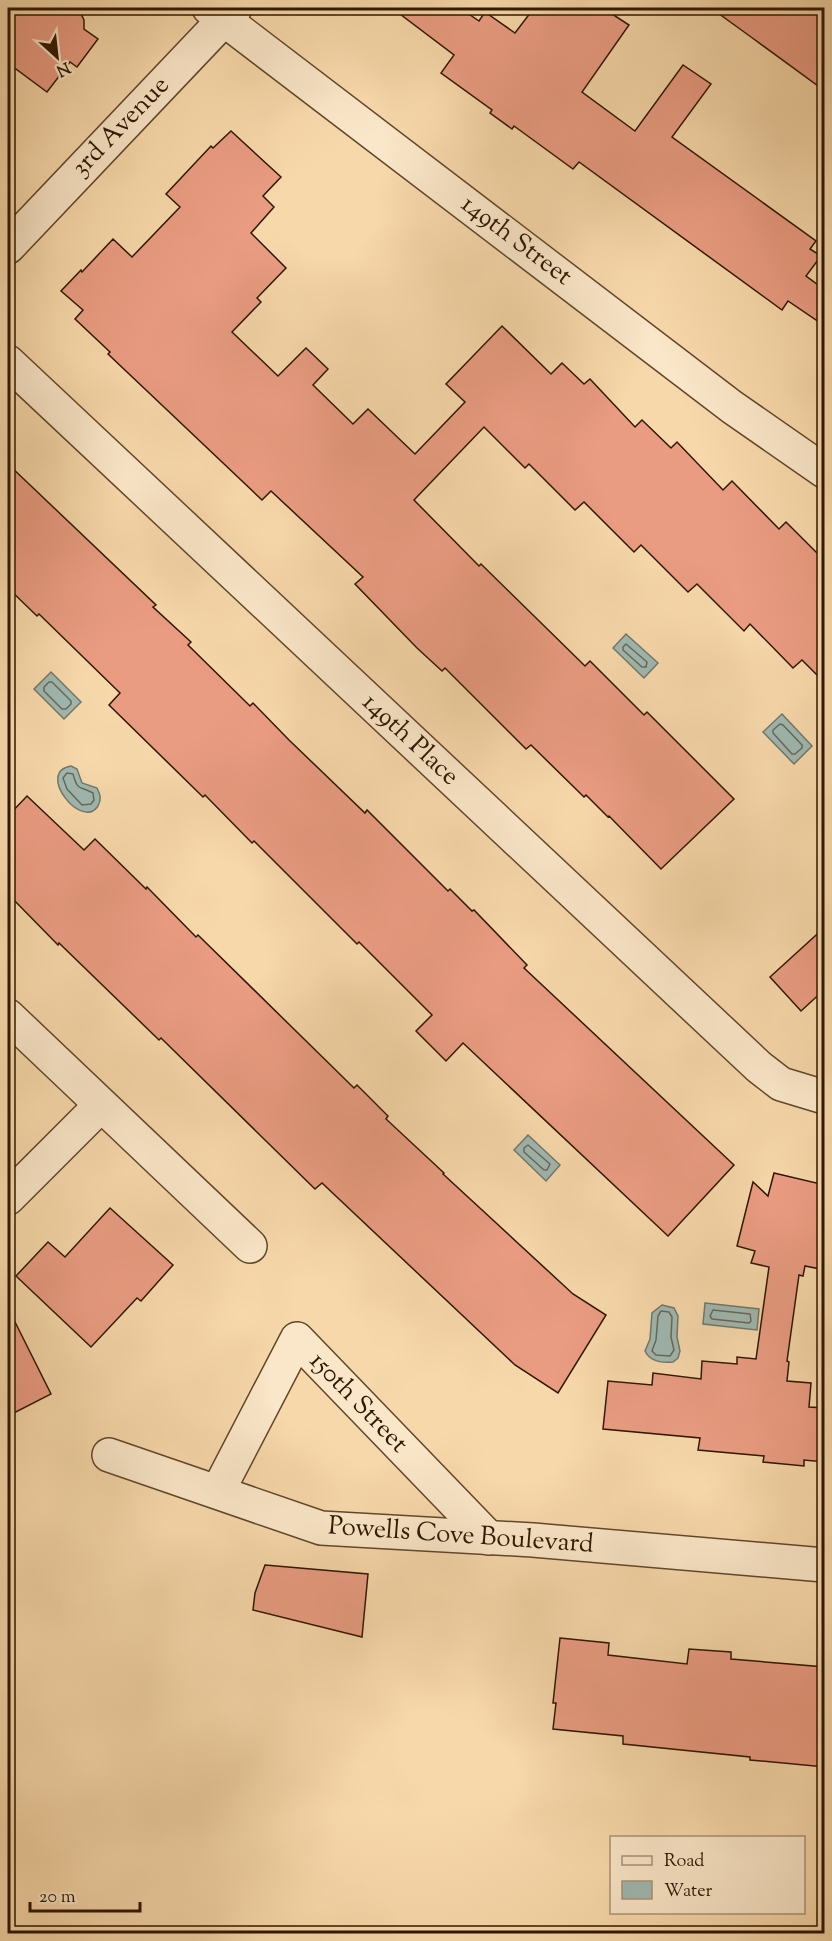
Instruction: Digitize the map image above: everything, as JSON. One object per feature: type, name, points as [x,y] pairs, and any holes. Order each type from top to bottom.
[{"type":"street","name":"3rd Avenue","points":[[8,247],[223,11]]},
{"type":"street","name":"149th Street","points":[[223,11],[732,407],[825,471]]},
{"type":"street","name":"149th Place","points":[[8,362],[759,1067],[782,1084],[825,1097]]},
{"type":"street","points":[[8,1016],[250,1246]]},
{"type":"street","points":[[8,1198],[101,1105]]},
{"type":"street","name":"150th Street","points":[[218,1491],[297,1339],[489,1538]]},
{"type":"street","name":"Powells Cove Boulevard","points":[[109,1455],[321,1528],[563,1542],[825,1565]]},
{"type":"water","points":[[626,634],[658,663],[644,678],[613,648]]},
{"type":"water","points":[[51,672],[81,702],[64,719],[34,689]]},
{"type":"water","points":[[782,714],[812,746],[794,764],[763,732]]},
{"type":"water","points":[[71,766],[77,769],[82,783],[98,790],[99,803],[91,812],[82,811],[73,806],[65,798],[60,788],[58,778],[61,770]]},
{"type":"water","points":[[528,1135],[560,1165],[546,1181],[514,1150]]},
{"type":"water","points":[[705,1303],[759,1309],[757,1330],[703,1324]]},
{"type":"water","points":[[662,1305],[674,1308],[678,1316],[677,1337],[680,1351],[678,1358],[673,1362],[657,1361],[650,1358],[645,1351],[650,1339],[652,1313]]},
{"type":"building","points":[[8,8],[79,10],[84,20],[84,29],[98,39],[77,67],[70,62],[47,92],[8,63]]},
{"type":"building","points":[[392,8],[460,8],[479,21],[485,12],[515,33],[534,8],[603,8],[629,25],[582,92],[635,131],[683,65],[711,84],[672,137],[816,241],[810,249],[821,256],[806,276],[825,290],[825,326],[788,301],[782,310],[579,162],[573,169],[514,126],[512,129],[490,113],[492,110],[441,73],[454,55]]},
{"type":"building","points":[[711,8],[825,8],[825,91],[751,37]]},
{"type":"building","points":[[231,131],[281,177],[263,196],[274,207],[251,233],[286,268],[257,298],[261,302],[232,332],[278,376],[306,348],[328,369],[313,385],[353,424],[368,409],[415,454],[465,402],[446,384],[502,326],[551,374],[562,363],[584,384],[590,379],[635,427],[642,420],[671,448],[677,442],[723,490],[732,481],[779,529],[786,522],[825,561],[825,683],[802,660],[793,668],[750,624],[744,631],[697,584],[688,592],[641,545],[634,552],[584,502],[575,510],[529,464],[525,468],[484,427],[414,500],[479,566],[481,564],[585,666],[590,661],[644,715],[647,712],[734,799],[661,869],[609,816],[586,795],[584,797],[531,745],[526,749],[445,668],[442,671],[417,648],[355,584],[363,577],[271,491],[262,500],[108,354],[110,352],[75,319],[83,310],[61,291],[113,239],[132,257],[180,207],[166,194],[211,146],[213,148]]},
{"type":"building","points":[[8,464],[156,605],[153,607],[191,642],[188,645],[250,706],[253,703],[365,813],[367,810],[448,891],[450,889],[472,911],[474,910],[527,965],[524,968],[734,1165],[668,1236],[463,1043],[446,1061],[416,1031],[432,1015],[254,841],[252,843],[205,795],[203,797],[109,705],[120,693],[39,614],[37,616],[8,588]]},
{"type":"building","points":[[27,796],[84,850],[95,839],[196,937],[198,935],[354,1088],[357,1085],[388,1116],[386,1119],[443,1174],[573,1294],[606,1315],[558,1393],[515,1365],[322,1183],[315,1189],[161,1038],[159,1040],[59,943],[58,945],[8,894],[8,816]]},
{"type":"building","points":[[825,927],[825,989],[801,1011],[770,977]]},
{"type":"building","points":[[774,1173],[825,1185],[825,1270],[805,1266],[803,1276],[799,1275],[787,1361],[789,1362],[787,1381],[811,1383],[809,1407],[825,1408],[825,1462],[804,1460],[804,1466],[763,1462],[764,1456],[698,1450],[700,1438],[603,1429],[608,1381],[652,1385],[653,1373],[701,1379],[702,1361],[737,1364],[737,1357],[756,1359],[769,1267],[751,1263],[755,1251],[737,1246],[753,1182],[768,1196]]},
{"type":"building","points":[[110,1208],[173,1265],[141,1301],[137,1298],[91,1347],[16,1276],[48,1242],[65,1257]]},
{"type":"building","points":[[8,1308],[51,1394],[8,1416]]},
{"type":"building","points":[[265,1565],[368,1574],[362,1637],[253,1610],[255,1593]]},
{"type":"building","points":[[560,1638],[609,1643],[608,1655],[687,1664],[689,1649],[731,1652],[731,1659],[825,1667],[825,1767],[623,1744],[623,1736],[553,1729],[556,1703],[553,1703]]}]
